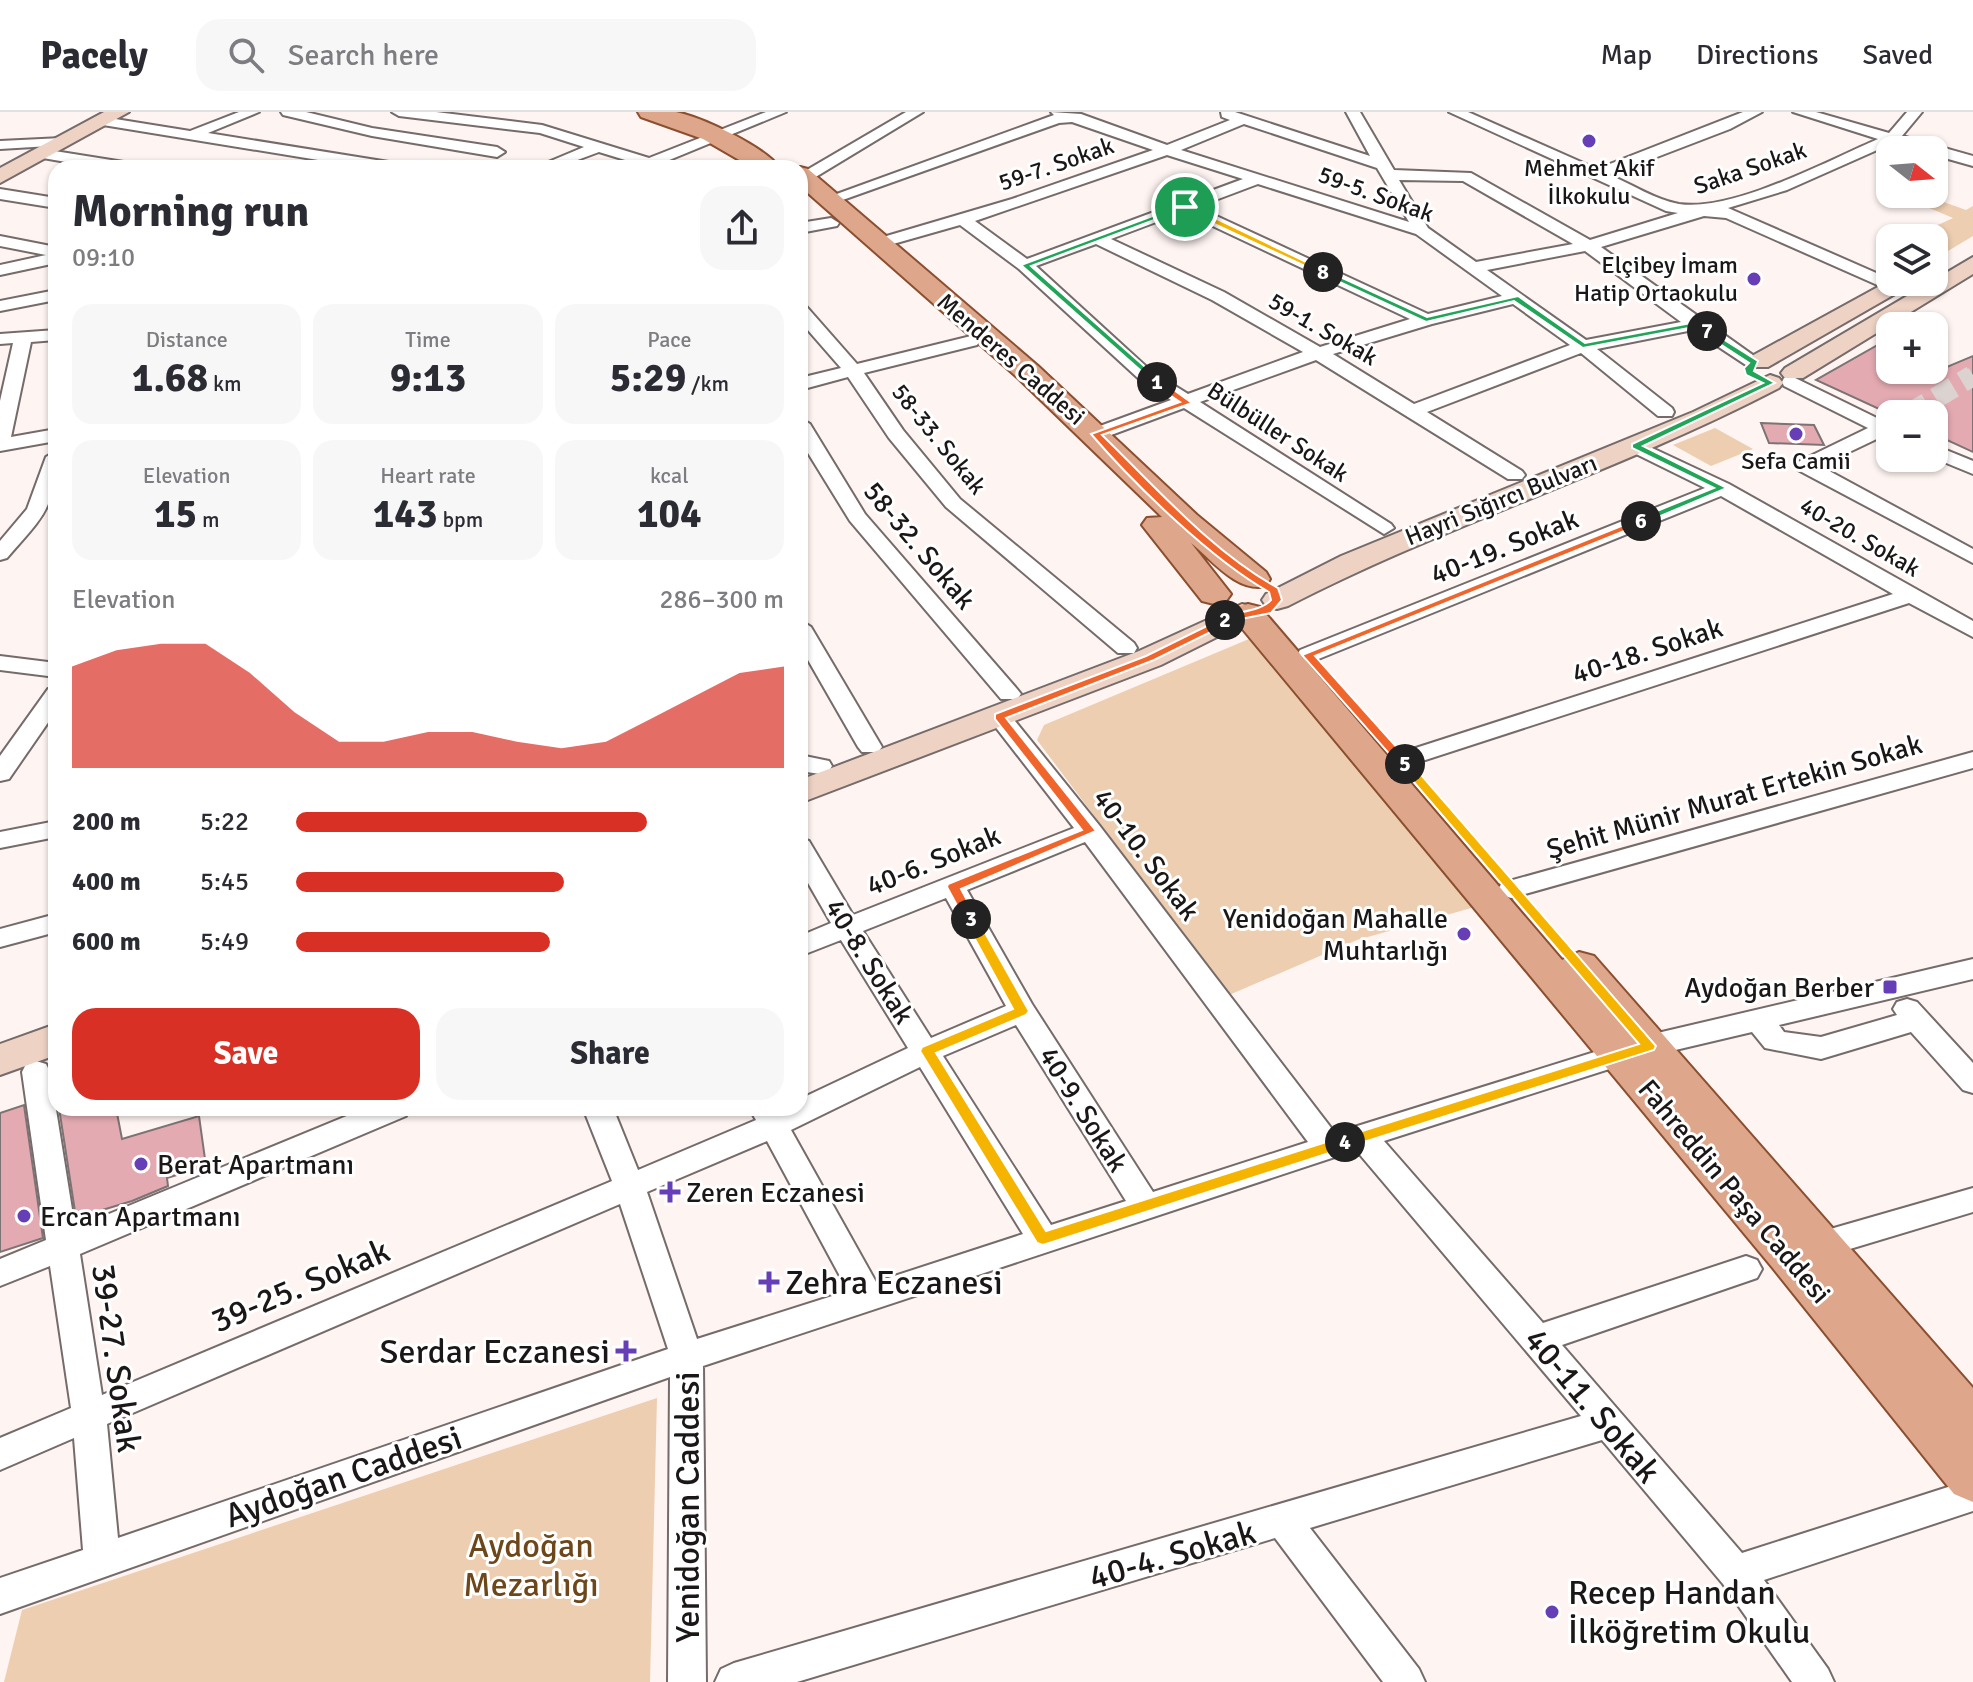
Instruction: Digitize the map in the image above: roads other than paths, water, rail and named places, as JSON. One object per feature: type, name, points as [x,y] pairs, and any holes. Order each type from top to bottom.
[{"type":"main road","name":"Menderes Caddesi","points":[[649,112],[721,134],[757,160]]},
{"type":"main road","name":"Menderes Caddesi","points":[[680,112],[766,160]]},
{"type":"main road","name":"Menderes Caddesi","points":[[808,188],[1073,435],[1193,564],[1247,598]]},
{"type":"main road","name":"Menderes Caddesi","points":[[831,211],[879,243],[1096,434],[1186,522],[1247,598]]},
{"type":"main road","name":"Fahreddin Paşa Caddesi","points":[[1247,598],[1281,622],[1511,889],[1789,1253],[1973,1477]]},
{"type":"main road","name":"Fahreddin Paşa Caddesi","points":[[1247,598],[1634,1051],[1820,1245],[1973,1425]]},
{"type":"street","points":[[193,134],[252,112]]},
{"type":"street","points":[[288,112],[372,132],[497,152]]},
{"type":"street","points":[[399,112],[542,129],[600,146],[629,160]]},
{"type":"street","points":[[657,160],[779,112]]},
{"type":"street","points":[[808,174],[916,112]]},
{"type":"street","name":"59-5. Sokak","points":[[1058,112],[1081,115],[1169,151],[1422,231],[1583,346],[1665,412]]},
{"type":"street","points":[[1219,112],[1385,169],[1466,176],[1588,246],[1696,324],[1770,372],[1876,423]]},
{"type":"street","points":[[1353,112],[1422,231]]},
{"type":"street","points":[[1456,112],[1672,208],[1729,213],[1876,276]]},
{"type":"street","points":[[1598,174],[1755,112]]},
{"type":"street","points":[[1800,112],[1885,136]]},
{"type":"street","name":"Saka Sokak","points":[[1894,136],[1915,112]]},
{"type":"street","points":[[808,224],[831,211],[1057,119],[1081,115]]},
{"type":"street","points":[[0,177],[111,116],[193,134],[347,160]]},
{"type":"street","points":[[1706,117],[1725,126]]},
{"type":"street","name":"59-7. Sokak","points":[[879,243],[964,220],[1169,151],[1244,119]]},
{"type":"street","points":[[0,145],[66,142]]},
{"type":"street","name":"Saka Sokak","points":[[1474,267],[1588,246],[1781,187],[1876,145]]},
{"type":"street","points":[[563,160],[600,146]]},
{"type":"street","points":[[42,154],[80,160]]},
{"type":"street","points":[[1948,154],[1973,161]]},
{"type":"street","points":[[1025,265],[1258,179]]},
{"type":"street","points":[[0,194],[48,202]]},
{"type":"street","points":[[1185,207],[1426,320]]},
{"type":"street","name":"Bülbüller Sokak","points":[[964,220],[1025,265],[1145,375],[1384,528]]},
{"type":"street","name":"59-1. Sokak","points":[[1098,239],[1218,296],[1318,353],[1515,475]]},
{"type":"street","points":[[0,241],[48,253]]},
{"type":"street","points":[[0,270],[48,257]]},
{"type":"street","name":"Hayri Sığırcı Bulvarı","points":[[808,789],[1004,705],[1175,625],[1379,550],[1635,446],[1973,264]]},
{"type":"street","name":"Hayri Sığırcı Bulvarı","points":[[808,767],[1150,658],[1247,598],[1384,528],[1770,372],[1878,296]]},
{"type":"street","points":[[0,306],[48,297]]},
{"type":"street","points":[[1096,434],[1318,353],[1426,320],[1515,298]]},
{"type":"street","name":"58-33. Sokak","points":[[808,319],[853,371],[896,434],[953,503],[1126,648]]},
{"type":"street","points":[[1413,411],[1583,346],[1696,324]]},
{"type":"street","points":[[0,339],[48,336]]},
{"type":"street","points":[[23,338],[0,444],[48,436]]},
{"type":"street","points":[[808,382],[971,341]]},
{"type":"street","points":[[1876,434],[1805,466],[1973,557]]},
{"type":"street","name":"58-32. Sokak","points":[[808,437],[857,517],[1004,705]]},
{"type":"street","name":"40-20. Sokak","points":[[1635,446],[1722,488],[1973,630]]},
{"type":"street","points":[[1948,457],[1973,468]]},
{"type":"street","points":[[0,554],[40,513],[48,485]]},
{"type":"street","name":"40-19. Sokak","points":[[1308,655],[1722,488]]},
{"type":"street","points":[[0,531],[40,513]]},
{"type":"street","name":"40-18. Sokak","points":[[1402,760],[1910,595]]},
{"type":"street","points":[[808,641],[870,747]]},
{"type":"street","points":[[0,663],[48,669]]},
{"type":"street","points":[[0,773],[48,705]]},
{"type":"street","name":"40-10. Sokak","points":[[1004,705],[1090,831],[1329,1148]]},
{"type":"street","name":"Şehit Münir Murat Ertekin Sokak","points":[[1511,889],[1973,760]]},
{"type":"street","points":[[0,840],[48,831]]},
{"type":"street","name":"40-6. Sokak","points":[[808,943],[1090,831]]},
{"type":"street","name":"40-8. Sokak","points":[[808,861],[1043,1239]]},
{"type":"street","name":"40-9. Sokak","points":[[953,887],[1022,1011],[1145,1205]]},
{"type":"street","points":[[0,938],[48,925]]},
{"type":"street","name":"Aydoğan Caddesi","points":[[0,1596],[687,1357],[1362,1136],[1634,1051],[1973,969]]},
{"type":"street","points":[[1890,987],[1973,1082]]},
{"type":"street","name":"39-25. Sokak","points":[[808,1100],[1022,1011]]},
{"type":"street","points":[[1758,1019],[1775,1041],[1821,1048],[1916,1020]]},
{"type":"street","name":"39-27. Sokak","points":[[22,1061],[64,1248],[89,1417],[102,1560]]},
{"type":"street","points":[[0,1273],[377,1116]]},
{"type":"street","name":"Yenidoğan Caddesi","points":[[601,1116],[629,1185],[687,1357],[687,1682]]},
{"type":"street","points":[[768,1117],[868,1297]]},
{"type":"street","name":"39-25. Sokak","points":[[0,1454],[629,1185],[768,1117]]},
{"type":"street","name":"40-11. Sokak","points":[[1362,1136],[1736,1572],[1815,1682]]},
{"type":"street","points":[[1820,1245],[1973,1200]]},
{"type":"street","points":[[1538,1339],[1746,1269]]},
{"type":"street","name":"40-4. Sokak","points":[[734,1682],[1609,1423]]},
{"type":"street","points":[[1736,1572],[1973,1495]]},
{"type":"street","points":[[1283,1521],[1406,1682]]},
{"type":"tunnel","points":[[1968,378],[1973,375]]},
{"type":"tunnel","points":[[1932,400],[1972,376]]},
{"type":"place","name":"Mehmet Akif İlkokulu","points":[[1589,141]]},
{"type":"place","name":"Elçibey İmam Hatip Ortaokulu","points":[[1754,279]]},
{"type":"place","name":"Sefa Camii","points":[[1796,434]]},
{"type":"place","name":"Yenidoğan Mahalle Muhtarlığı","points":[[1464,934]]},
{"type":"place","name":"Aydoğan Berber","points":[[1890,987]]},
{"type":"place","name":"Berat Apartmanı","points":[[141,1164]]},
{"type":"place","name":"Zeren Eczanesi","points":[[670,1192]]},
{"type":"place","name":"Ercan Apartmanı","points":[[24,1216]]},
{"type":"place","name":"Zehra Eczanesi","points":[[769,1282]]},
{"type":"place","name":"Serdar Eczanesi","points":[[626,1351]]},
{"type":"place","name":"Recep Handan İlköğretim Okulu","points":[[1552,1612]]},
{"type":"park label","name":"Aydoğan Mezarlığı","points":[[531,1564]]}]
